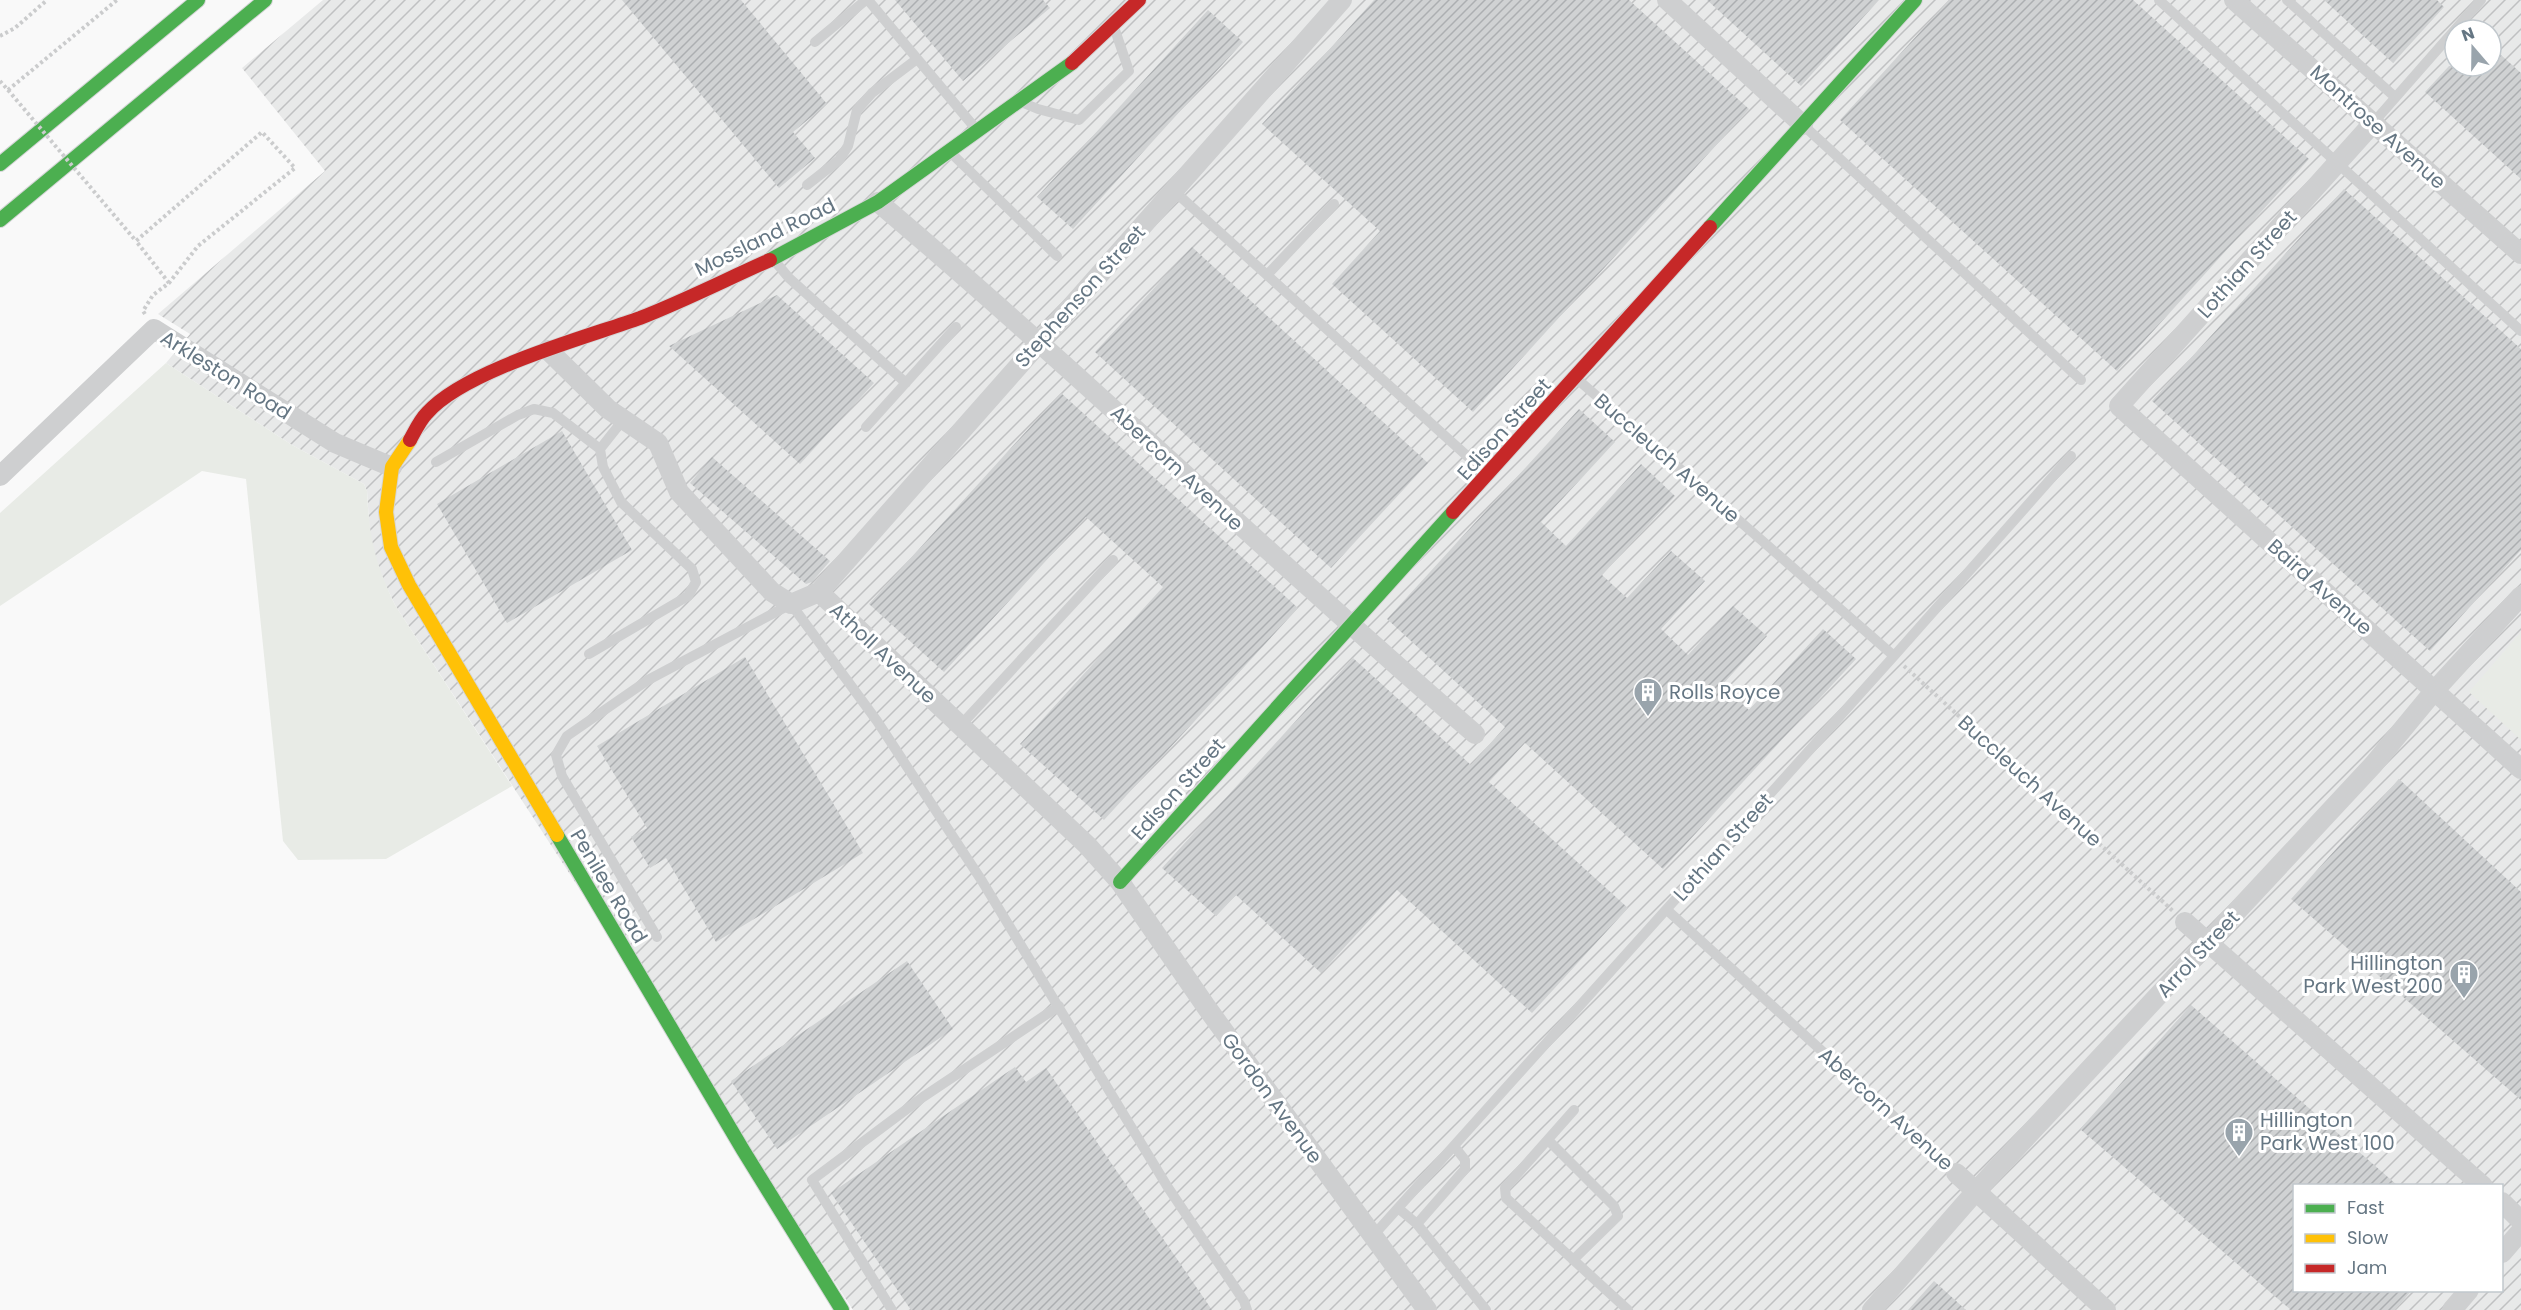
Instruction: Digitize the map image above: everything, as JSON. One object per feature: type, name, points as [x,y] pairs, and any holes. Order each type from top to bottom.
[{"type":"main road","points":[[0,165],[198,0]]},
{"type":"main road","points":[[0,220],[265,0]]},
{"type":"main road","name":"Mossland Road","points":[[392,467],[427,413],[449,394],[489,374],[548,350],[642,317],[773,259],[878,202],[1070,64],[1113,24],[1122,10],[1140,0]]},
{"type":"main road","name":"Edison Street","points":[[1120,882],[1352,628],[1916,0]]},
{"type":"main road","name":"Penilee Road","points":[[392,467],[386,512],[391,547],[409,585],[743,1150],[842,1310]]},
{"type":"street","name":"Stephenson Street","points":[[819,592],[1342,0]]},
{"type":"street","points":[[1667,0],[1803,125]]},
{"type":"street","name":"Montrose Avenue","points":[[2238,2],[2521,254]]},
{"type":"street","name":"Lothian Street","points":[[2119,406],[2374,122]]},
{"type":"street","name":"Abercorn Avenue","points":[[878,202],[1039,341],[1352,628],[1475,734]]},
{"type":"street","name":"Arkleston Road","points":[[0,476],[154,329],[335,443],[392,467]]},
{"type":"street","points":[[548,350],[608,409],[657,443],[679,492],[772,592],[791,604]]},
{"type":"street","name":"Baird Avenue","points":[[2119,406],[2521,768]]},
{"type":"street","name":"Atholl Avenue","points":[[791,604],[819,592],[1087,845],[1120,882]]},
{"type":"street","name":"Arrol Street","points":[[1872,1310],[1976,1191],[2373,765],[2434,690],[2521,596]]},
{"type":"street","name":"Gordon Avenue","points":[[1120,882],[1207,1008],[1427,1310]]},
{"type":"street","points":[[2185,922],[2481,1184]]},
{"type":"street","name":"Abercorn Avenue","points":[[1956,1173],[2106,1310]]},
{"type":"street","points":[[2503,1203],[2521,1221]]},
{"type":"street","points":[[2503,1252],[2521,1231]]},
{"type":"street","points":[[2452,1310],[2467,1292]]},
{"type":"lane","points":[[815,42],[867,0],[978,132]]},
{"type":"lane","points":[[2159,0],[2521,331]]},
{"type":"lane","points":[[2287,0],[2395,97]]},
{"type":"lane","points":[[2374,122],[2481,0]]},
{"type":"lane","points":[[1020,101],[1038,109],[1079,120],[1129,71],[1113,24]]},
{"type":"lane","points":[[807,185],[838,160],[848,146],[857,110],[872,93],[917,59]]},
{"type":"lane","points":[[1803,125],[2080,380]]},
{"type":"lane","points":[[950,152],[1057,256]]},
{"type":"lane","points":[[1173,190],[1488,476]]},
{"type":"lane","points":[[1267,275],[1334,204]]},
{"type":"lane","points":[[773,259],[789,278],[906,382]]},
{"type":"lane","points":[[866,427],[956,327]]},
{"type":"lane","name":"Buccleuch Avenue","points":[[1576,378],[1894,656]]},
{"type":"lane","points":[[436,462],[518,415],[534,409],[553,413],[600,449],[603,467],[621,502],[692,569],[696,582],[688,596],[589,654]]},
{"type":"lane","points":[[600,449],[623,420]]},
{"type":"lane","name":"Lothian Street","points":[[1372,1237],[2071,456]]},
{"type":"lane","points":[[960,726],[1113,560]]},
{"type":"lane","points":[[657,937],[562,776],[556,754],[567,736],[648,680],[791,604],[877,721],[982,881],[1167,1186],[1244,1301],[1247,1310]]},
{"type":"lane","name":"Abercorn Avenue","points":[[1667,910],[1956,1173]]},
{"type":"lane","points":[[892,1310],[812,1180],[923,1097],[1059,1006]]},
{"type":"lane","points":[[1574,1110],[1505,1188],[1506,1198],[1628,1310]]},
{"type":"lane","points":[[1548,1140],[1614,1206],[1618,1216],[1573,1260]]},
{"type":"lane","points":[[1417,1224],[1465,1169],[1465,1160],[1454,1146]]},
{"type":"lane","points":[[1398,1208],[1417,1224],[1486,1310]]},
{"type":"path","points":[[0,36],[15,28],[47,0]]},
{"type":"path","points":[[8,90],[117,0]]},
{"type":"path","points":[[0,81],[169,283]]},
{"type":"path","points":[[136,241],[262,132],[295,168],[198,246],[169,283],[153,295],[143,311],[154,329]]},
{"type":"path","name":"Buccleuch Avenue","points":[[1894,656],[2185,922]]},
{"type":"shaded area","points":[[323,0],[2521,0],[2521,1310],[853,1310],[395,605],[380,573],[370,538],[367,491],[364,484],[292,445],[166,363],[190,334],[158,314],[325,171],[242,68]]},
{"type":"shaded area","points":[[166,363],[292,445],[364,484],[367,491],[374,550],[382,576],[395,605],[512,786],[386,859],[298,860],[283,841],[246,479],[202,471],[0,606],[0,513]]},
{"type":"shaded area","points":[[2521,632],[2521,740],[2469,692]]},
{"type":"building","points":[[622,0],[741,0],[827,104],[793,132],[815,158],[779,188]]},
{"type":"building","points":[[895,0],[1043,0],[1050,8],[963,81]]},
{"type":"building","points":[[1374,0],[1629,0],[1749,109],[1473,412],[1332,284],[1380,231],[1262,124]]},
{"type":"building","points":[[1707,0],[1879,0],[1801,86]]},
{"type":"building","points":[[1949,0],[2133,0],[2309,159],[2117,371],[1840,120]]},
{"type":"building","points":[[2324,0],[2437,0],[2444,7],[2393,63]]},
{"type":"building","points":[[1208,10],[1243,42],[1073,229],[1037,197]]},
{"type":"building","points":[[2503,57],[2521,73],[2521,179],[2425,92],[2443,72],[2443,78],[2503,78]]},
{"type":"building","points":[[2344,189],[2521,349],[2521,550],[2430,651],[2152,401]]},
{"type":"building","points":[[1192,247],[1428,463],[1331,568],[1095,352]]},
{"type":"building","points":[[777,295],[874,383],[800,464],[669,346]]},
{"type":"building","points":[[1061,393],[1298,608],[1104,820],[1020,744],[1163,587],[1086,517],[944,672],[869,604]]},
{"type":"building","name":"Rolls Royce","points":[[1579,409],[1615,442],[1541,522],[1566,546],[1641,464],[1675,496],[1602,575],[1627,598],[1671,551],[1705,581],[1661,629],[1688,655],[1733,606],[1767,636],[1722,685],[1749,710],[1823,629],[1856,659],[1663,869],[1525,743],[1489,782],[1628,908],[1532,1013],[1397,890],[1321,973],[1236,895],[1216,916],[1162,868],[1353,658],[1471,765],[1505,727],[1387,619]]},
{"type":"building","points":[[562,431],[632,550],[507,623],[437,504]]},
{"type":"building","points":[[712,457],[830,561],[812,582],[806,584],[690,483]]},
{"type":"building","points":[[745,657],[863,853],[716,942],[666,858],[650,868],[631,837],[647,828],[597,746]]},
{"type":"building","name":"Hillington Park West 200","points":[[2399,779],[2521,892],[2521,1100],[2291,899]]},
{"type":"building","points":[[907,961],[953,1029],[777,1149],[731,1081]]},
{"type":"building","name":"Hillington Park West 100","points":[[2191,1005],[2396,1184],[2293,1184],[2293,1292],[2410,1292],[2395,1310],[2291,1310],[2080,1129]]},
{"type":"building","points":[[1015,1067],[1026,1082],[1046,1068],[1212,1310],[911,1310],[831,1193]]},
{"type":"building","points":[[1934,1281],[1966,1310],[1908,1310]]},
{"type":"traffic: fast","points":[[0,164],[198,0]]},
{"type":"traffic: fast","points":[[0,220],[265,0]]},
{"type":"traffic: fast","points":[[1710,227],[1915,0]]},
{"type":"traffic: fast","points":[[770,260],[878,202],[1072,63]]},
{"type":"traffic: fast","points":[[1120,882],[1453,512]]},
{"type":"traffic: fast","points":[[557,835],[743,1150],[842,1310]]},
{"type":"traffic: slow","points":[[410,440],[392,467],[386,512],[391,547],[409,585],[557,835]]},
{"type":"traffic: jam","points":[[1072,63],[1139,0]]},
{"type":"traffic: jam","points":[[1453,512],[1710,227]]},
{"type":"traffic: jam","points":[[410,440],[427,413],[445,397],[468,383],[527,357],[640,318],[770,260]]},
{"type":"place","name":"Rolls Royce","points":[[1648,718]]},
{"type":"place","name":"Hillington Park West 200","points":[[2464,1000]]},
{"type":"place","name":"Hillington Park West 100","points":[[2239,1158]]}]
